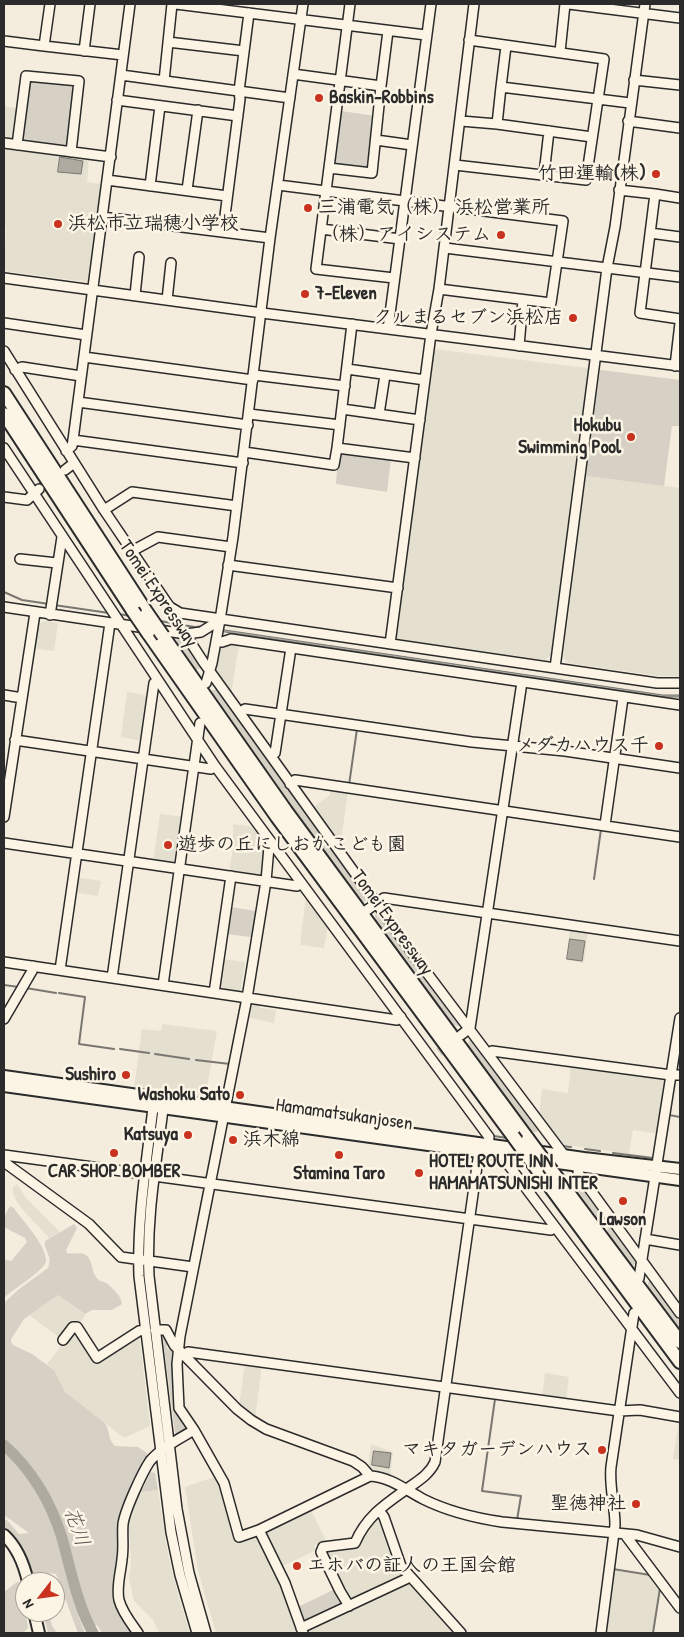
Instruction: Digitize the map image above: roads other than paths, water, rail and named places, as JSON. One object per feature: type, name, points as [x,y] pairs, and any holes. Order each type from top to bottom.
[{"type":"highway","name":"Tomei Expressway","points":[[4,394],[163,636],[286,811],[680,1342]]},
{"type":"highway","name":"Tomei Expressway","points":[[4,414],[148,634],[277,817],[680,1362]]},
{"type":"main road","name":"Hamamatsukanjosen","points":[[4,1076],[159,1103]]},
{"type":"main road","name":"Hamamatsukanjosen","points":[[4,1086],[159,1103],[488,1144],[656,1171],[680,1180]]},
{"type":"main road","name":"Hamamatsukanjosen","points":[[224,1112],[479,1152],[579,1165],[656,1171],[680,1169]]},
{"type":"main road","points":[[4,1535],[16,1550],[25,1572]]},
{"type":"street","points":[[44,46],[50,4]]},
{"type":"street","points":[[84,51],[90,4]]},
{"type":"street","points":[[66,451],[72,446],[73,440],[130,4]]},
{"type":"street","points":[[164,81],[172,4]]},
{"type":"street","points":[[176,4],[212,6],[249,13],[426,35]]},
{"type":"street","points":[[206,684],[210,670],[237,506],[270,238],[303,4]]},
{"type":"street","points":[[350,4],[316,269],[394,278]]},
{"type":"street","points":[[388,329],[431,4]]},
{"type":"street","points":[[390,652],[431,334],[445,248],[474,4]]},
{"type":"street","points":[[560,52],[565,4]]},
{"type":"street","points":[[569,4],[644,9],[680,18]]},
{"type":"street","points":[[555,668],[607,268],[615,227],[644,9]]},
{"type":"street","points":[[223,231],[249,13]]},
{"type":"street","points":[[329,168],[372,173],[388,31]]},
{"type":"street","points":[[455,164],[586,180],[604,59],[469,40]]},
{"type":"street","points":[[4,41],[123,56]]},
{"type":"street","points":[[168,42],[244,51]]},
{"type":"street","points":[[497,124],[506,46]]},
{"type":"street","points":[[293,74],[381,86]]},
{"type":"street","points":[[121,75],[290,98]]},
{"type":"street","points":[[17,145],[26,76],[79,81],[71,152]]},
{"type":"street","points":[[634,80],[680,85]]},
{"type":"street","points":[[501,86],[630,103]]},
{"type":"street","points":[[118,100],[238,116]]},
{"type":"street","points":[[150,186],[160,106]]},
{"type":"street","points":[[187,190],[198,110]]},
{"type":"street","points":[[461,121],[592,137]]},
{"type":"street","points":[[628,121],[680,128]]},
{"type":"street","points":[[544,174],[549,131]]},
{"type":"street","points":[[376,140],[412,145]]},
{"type":"street","points":[[4,143],[110,156]]},
{"type":"street","points":[[107,180],[227,196]]},
{"type":"street","points":[[278,185],[563,221],[551,303],[439,289]]},
{"type":"street","points":[[619,190],[680,198]]},
{"type":"street","points":[[655,194],[640,313],[680,319]]},
{"type":"street","points":[[102,217],[270,238]]},
{"type":"street","points":[[321,229],[400,239]]},
{"type":"street","points":[[650,233],[680,237]]},
{"type":"street","points":[[445,248],[680,277]]},
{"type":"street","points":[[135,295],[139,257]]},
{"type":"street","points":[[167,300],[171,264]]},
{"type":"street","points":[[4,278],[678,366],[680,323]]},
{"type":"street","points":[[519,346],[523,300]]},
{"type":"street","points":[[4,323],[86,335]]},
{"type":"street","points":[[244,452],[334,465],[352,324]]},
{"type":"street","points":[[4,351],[104,510],[170,607],[185,615],[217,629],[390,652],[555,668],[657,683],[680,683]]},
{"type":"street","points":[[84,357],[345,386]]},
{"type":"street","points":[[15,370],[22,367],[81,376]]},
{"type":"street","points":[[347,370],[425,380]]},
{"type":"street","points":[[379,414],[386,375]]},
{"type":"street","points":[[78,402],[248,425]]},
{"type":"street","points":[[342,409],[420,420]]},
{"type":"street","points":[[249,414],[340,425]]},
{"type":"street","points":[[73,440],[243,463]]},
{"type":"street","points":[[4,448],[36,491],[62,537],[111,612],[115,623],[158,680],[215,766],[489,1136],[488,1144]]},
{"type":"street","points":[[337,448],[415,458]]},
{"type":"street","points":[[65,470],[74,463]]},
{"type":"street","points":[[4,497],[27,500],[36,491]]},
{"type":"street","points":[[104,510],[132,492],[237,506]]},
{"type":"street","points":[[50,609],[62,537]]},
{"type":"street","points":[[132,551],[158,537],[231,547]]},
{"type":"street","points":[[20,559],[57,563]]},
{"type":"street","points":[[228,565],[398,588]]},
{"type":"street","points":[[4,607],[35,612],[50,609],[115,623],[189,634],[217,629]]},
{"type":"street","points":[[4,816],[6,781],[15,740],[35,612]]},
{"type":"street","points":[[60,970],[92,752],[115,623]]},
{"type":"street","points":[[217,629],[222,642],[231,639],[291,648],[390,652],[522,682],[680,706]]},
{"type":"street","points":[[189,634],[189,640],[418,962],[470,1028],[564,1155]]},
{"type":"street","points":[[271,756],[275,752],[291,648]]},
{"type":"street","points":[[112,978],[154,683],[158,680]]},
{"type":"street","points":[[461,1035],[470,1028],[522,682]]},
{"type":"street","points":[[4,695],[22,698]]},
{"type":"street","points":[[605,826],[623,698]]},
{"type":"street","points":[[240,712],[244,709],[472,742],[565,751],[680,768]]},
{"type":"street","points":[[163,985],[200,723]]},
{"type":"street","points":[[15,740],[211,769],[215,766]]},
{"type":"street","points":[[290,784],[295,780],[680,836]]},
{"type":"street","points":[[4,843],[297,886],[301,883]]},
{"type":"street","points":[[273,844],[269,847],[266,881],[247,998],[193,1267],[181,1351],[176,1364],[179,1408],[194,1430],[224,1483],[239,1537],[259,1530],[370,1476],[383,1478],[425,1500],[464,1514],[491,1520],[626,1534],[680,1547]]},
{"type":"street","points":[[214,993],[231,876]]},
{"type":"street","points":[[367,910],[384,898],[680,941]]},
{"type":"street","points":[[338,932],[345,926]]},
{"type":"street","points":[[4,962],[397,1020],[400,1017]]},
{"type":"street","points":[[4,1020],[32,971],[32,966]]},
{"type":"street","points":[[639,1278],[656,1171],[676,1075],[680,1018]]},
{"type":"street","points":[[488,1054],[492,1051],[676,1075]]},
{"type":"street","points":[[431,1058],[439,1052]]},
{"type":"street","points":[[159,1103],[149,1175],[139,1220],[160,1452],[168,1510],[175,1554],[197,1633]]},
{"type":"street","points":[[349,1606],[321,1552],[324,1547],[355,1543],[367,1521],[430,1471],[435,1462],[479,1152]]},
{"type":"street","points":[[4,1155],[551,1230],[555,1227]]},
{"type":"street","points":[[508,1156],[507,1164],[680,1393]]},
{"type":"street","points":[[4,1162],[89,1224],[118,1256],[193,1267]]},
{"type":"street","points":[[579,1165],[578,1173],[680,1313]]},
{"type":"street","points":[[645,1239],[680,1245]]},
{"type":"street","points":[[601,1633],[615,1533],[615,1510],[610,1476],[634,1313]]},
{"type":"street","points":[[63,1340],[73,1327],[77,1327],[96,1358],[139,1331],[166,1330],[174,1345],[237,1410],[266,1429],[353,1461],[362,1466],[370,1476]]},
{"type":"street","points":[[150,1330],[184,1552],[206,1633]]},
{"type":"street","points":[[181,1351],[619,1411],[640,1410],[680,1417]]},
{"type":"street","points":[[138,1633],[122,1609],[118,1598],[123,1549],[123,1523],[128,1505],[150,1462],[169,1445],[194,1430]]},
{"type":"street","points":[[379,1510],[384,1517],[401,1566],[461,1633]]},
{"type":"street","points":[[259,1530],[285,1583],[302,1631],[410,1576]]},
{"type":"street","points":[[626,1534],[680,1608]]},
{"type":"waterway","points":[[4,592],[22,600],[49,604]]},
{"type":"waterway","points":[[54,605],[109,613]]},
{"type":"waterway","points":[[118,614],[131,616]]},
{"type":"waterway","points":[[160,621],[200,628]]},
{"type":"waterway","points":[[349,785],[357,729]]},
{"type":"waterway","points":[[594,879],[601,829]]},
{"type":"waterway","points":[[4,985],[19,987]]},
{"type":"waterway","points":[[26,988],[56,993]]},
{"type":"waterway","points":[[59,993],[85,997],[79,1044],[114,1049]]},
{"type":"waterway","points":[[120,1049],[149,1053]]},
{"type":"waterway","points":[[155,1054],[189,1059]]},
{"type":"waterway","points":[[196,1060],[230,1064]]},
{"type":"waterway","points":[[669,1115],[680,1117]]},
{"type":"waterway","points":[[494,1136],[507,1138]]},
{"type":"waterway","points":[[562,1146],[571,1147]]},
{"type":"waterway","points":[[585,1149],[600,1151]]},
{"type":"waterway","points":[[613,1153],[653,1158]]},
{"type":"waterway","points":[[495,1399],[482,1491],[521,1496],[517,1520]]},
{"type":"waterway","name":"花川","points":[[4,1445],[32,1476],[46,1499],[62,1538],[79,1599],[93,1633]]},
{"type":"waterway","points":[[613,1569],[650,1575]]},
{"type":"waterway","points":[[653,1633],[660,1588]]},
{"type":"tunnel","points":[[439,1052],[451,1043]]},
{"type":"place","name":"Baskin-Robbins","points":[[319,98]]},
{"type":"place","name":"竹田運輸(株)","points":[[656,174]]},
{"type":"place","name":"三浦電気（株） 浜松営業所","points":[[308,208]]},
{"type":"place","name":"浜松市立瑞穂小学校","points":[[58,224]]},
{"type":"place","name":"（株）アイシステム","points":[[501,235]]},
{"type":"place","name":"7-Eleven","points":[[305,294]]},
{"type":"place","name":"クルまるセブン浜松店","points":[[573,318]]},
{"type":"place","name":"Hokubu Swimming Pool","points":[[631,437]]},
{"type":"place","name":"メダカハウス千","points":[[659,746]]},
{"type":"place","name":"遊歩の丘にしおかこども園","points":[[168,845]]},
{"type":"place","name":"Sushiro","points":[[126,1075]]},
{"type":"place","name":"Washoku Sato","points":[[240,1095]]},
{"type":"place","name":"Katsuya","points":[[188,1135]]},
{"type":"place","name":"浜木綿","points":[[233,1140]]},
{"type":"place","name":"CAR SHOP BOMBER","points":[[114,1153]]},
{"type":"place","name":"Stamina Taro","points":[[339,1155]]},
{"type":"place","name":"HOTEL ROUTE INN HAMAMATSUNISHI INTER","points":[[419,1173]]},
{"type":"place","name":"Lawson","points":[[623,1201]]},
{"type":"place","name":"マキタガーデンハウス","points":[[602,1450]]},
{"type":"place","name":"聖徳神社","points":[[636,1504]]},
{"type":"place","name":"エホバの証人の王国会館","points":[[297,1566]]}]
